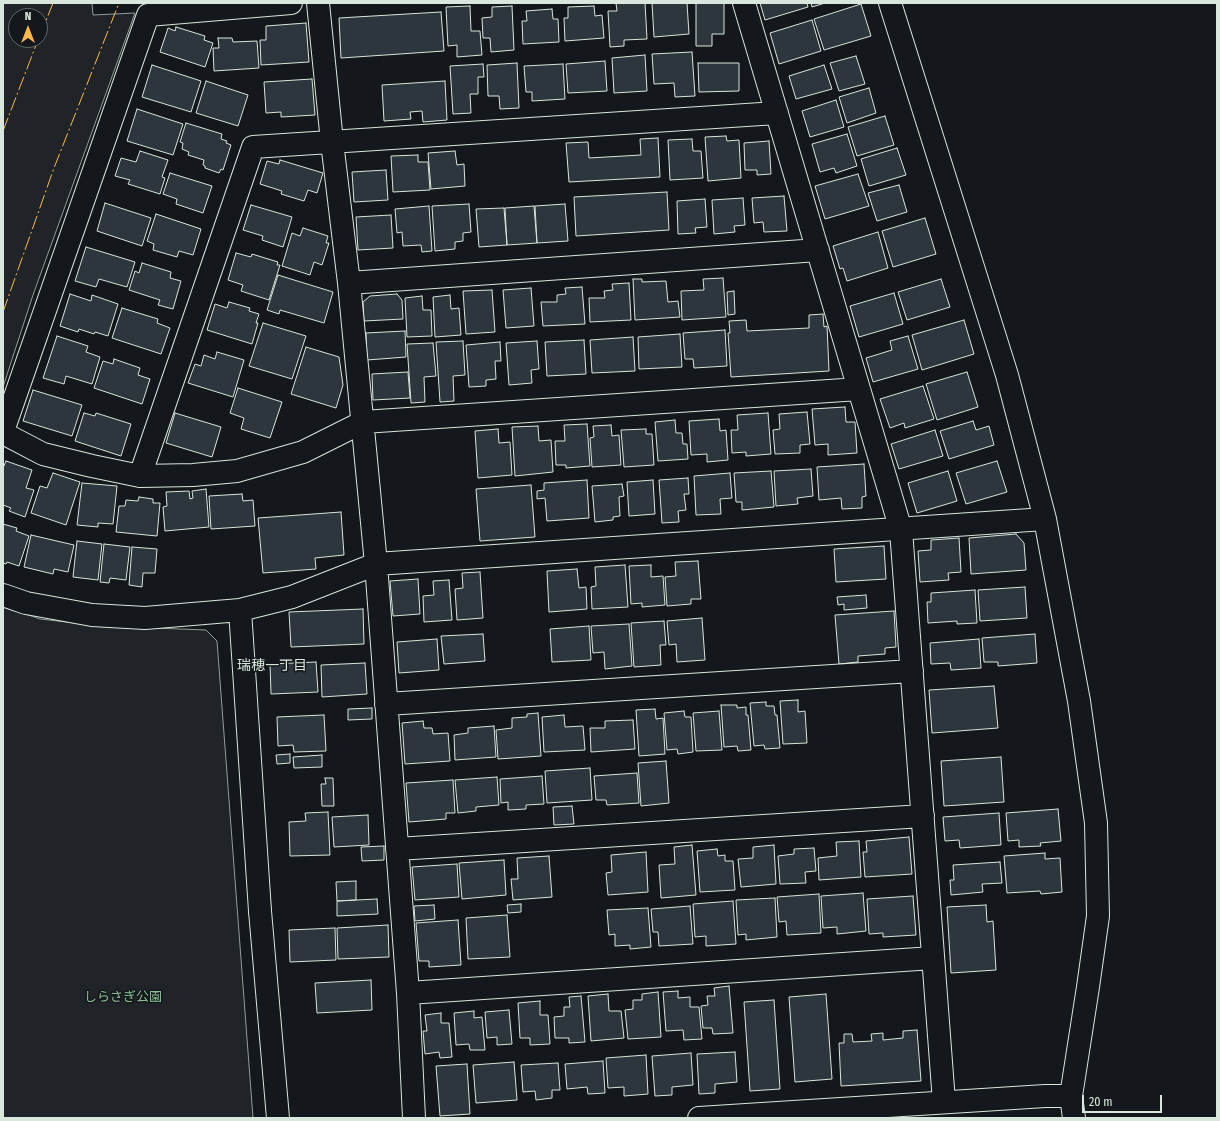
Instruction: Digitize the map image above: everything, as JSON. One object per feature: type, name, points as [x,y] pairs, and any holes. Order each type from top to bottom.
[{"type":"street","points":[[291,3],[148,15],[3,432],[44,454],[92,466],[140,476],[194,475],[237,471],[303,452],[363,422],[859,389]]},
{"type":"street","points":[[318,3],[363,422],[376,564],[408,993],[414,1118]]},
{"type":"street","points":[[744,3],[901,530],[944,1102]]},
{"type":"street","points":[[890,3],[1007,375],[1045,519],[1079,701],[1096,823],[1098,916],[1071,1096],[1074,1118]]},
{"type":"street","points":[[140,476],[253,147],[777,113]]},
{"type":"street","points":[[348,282],[818,250]]},
{"type":"street","points":[[3,595],[26,603],[92,615],[145,618],[240,610],[292,597],[376,564],[901,530],[1045,519]]},
{"type":"street","points":[[240,610],[260,911],[278,1118]]},
{"type":"street","points":[[386,704],[912,671]]},
{"type":"street","points":[[397,849],[923,816]]},
{"type":"street","points":[[408,993],[933,958]]},
{"type":"street","points":[[699,1118],[1045,1096],[1071,1096]]},
{"type":"green space","points":[[3,3],[92,3],[93,15],[135,13],[33,295],[3,387]]},
{"type":"green space","name":"しらさぎ公園","points":[[3,606],[40,619],[102,626],[206,630],[217,641],[253,1118],[3,1118]]},
{"type":"building","points":[[616,3],[645,3],[647,39],[624,40],[624,46],[610,47],[608,11],[617,11]]},
{"type":"building","points":[[652,3],[687,3],[689,34],[654,37]]},
{"type":"building","points":[[696,3],[724,3],[724,34],[712,34],[712,46],[696,46]]},
{"type":"building","points":[[760,3],[807,3],[808,7],[765,20]]},
{"type":"building","points":[[811,3],[825,3],[812,7]]},
{"type":"building","points":[[861,4],[871,36],[824,50],[814,19]]},
{"type":"building","points":[[470,6],[471,31],[480,31],[482,55],[457,57],[457,45],[448,46],[446,7]]},
{"type":"building","points":[[512,6],[514,50],[491,52],[490,38],[483,38],[482,18],[492,17],[492,7]]},
{"type":"building","points":[[594,6],[595,16],[602,15],[604,38],[565,41],[564,18],[568,18],[568,7]]},
{"type":"building","points":[[552,9],[553,19],[558,19],[559,42],[523,44],[522,21],[527,21],[526,11]]},
{"type":"building","points":[[441,12],[444,51],[341,58],[339,18]]},
{"type":"building","points":[[812,20],[821,51],[779,64],[770,33]]},
{"type":"building","points":[[306,23],[309,62],[261,65],[260,40],[266,40],[266,26]]},
{"type":"building","points":[[176,27],[205,36],[204,40],[213,43],[205,67],[160,52],[168,28],[175,31]]},
{"type":"building","points":[[218,38],[232,38],[233,42],[257,41],[259,68],[214,71],[213,48],[219,48]]},
{"type":"building","points":[[692,52],[695,96],[675,97],[674,83],[654,84],[652,54]]},
{"type":"building","points":[[645,55],[647,91],[614,93],[612,58]]},
{"type":"building","points":[[856,56],[865,84],[839,91],[830,63]]},
{"type":"building","points":[[605,61],[607,91],[568,93],[566,64]]},
{"type":"building","points":[[517,63],[519,108],[500,109],[499,96],[488,96],[487,65]]},
{"type":"building","points":[[698,63],[739,63],[739,91],[699,92]]},
{"type":"building","points":[[483,64],[484,77],[478,77],[478,94],[470,94],[471,113],[453,114],[450,66]]},
{"type":"building","points":[[563,64],[565,99],[532,101],[532,92],[526,92],[524,66]]},
{"type":"building","points":[[152,65],[201,81],[191,112],[142,97]]},
{"type":"building","points":[[824,65],[832,89],[796,99],[789,76]]},
{"type":"building","points":[[312,79],[315,115],[281,117],[281,112],[266,113],[264,82]]},
{"type":"building","points":[[206,81],[248,95],[238,126],[196,113]]},
{"type":"building","points":[[445,81],[447,120],[423,122],[422,111],[410,112],[411,119],[384,121],[382,85]]},
{"type":"building","points":[[869,88],[876,113],[847,123],[839,97]]},
{"type":"building","points":[[836,100],[844,127],[810,137],[802,111]]},
{"type":"building","points":[[137,109],[183,124],[173,155],[127,141]]},
{"type":"building","points":[[885,116],[894,145],[857,156],[848,127]]},
{"type":"building","points":[[186,123],[222,134],[221,139],[227,141],[226,143],[231,145],[223,170],[221,169],[219,173],[205,168],[203,165],[204,160],[188,155],[189,152],[182,149],[183,143],[180,142]]},
{"type":"building","points":[[847,134],[857,166],[836,173],[834,168],[820,172],[812,144]]},
{"type":"building","points":[[726,136],[727,141],[739,140],[741,178],[708,181],[705,137]]},
{"type":"building","points":[[658,138],[660,177],[569,182],[566,143],[588,142],[589,158],[641,155],[640,139]]},
{"type":"building","points":[[692,139],[693,151],[701,151],[703,178],[670,180],[668,140]]},
{"type":"building","points":[[769,141],[771,174],[757,175],[757,170],[745,170],[744,143]]},
{"type":"building","points":[[897,148],[906,175],[869,186],[861,159]]},
{"type":"building","points":[[140,151],[168,160],[162,177],[165,178],[160,194],[128,184],[130,180],[115,176],[121,158],[136,162]]},
{"type":"building","points":[[455,151],[457,165],[464,164],[465,186],[431,189],[428,153]]},
{"type":"building","points":[[418,155],[418,162],[428,162],[430,190],[393,192],[391,156]]},
{"type":"building","points":[[280,160],[323,173],[317,193],[308,190],[304,201],[281,194],[282,191],[260,184],[267,161],[279,164]]},
{"type":"building","points":[[386,170],[388,200],[354,202],[352,172]]},
{"type":"building","points":[[170,173],[212,186],[203,213],[176,204],[177,199],[163,194]]},
{"type":"building","points":[[858,174],[869,206],[825,219],[815,186]]},
{"type":"building","points":[[899,185],[907,212],[877,221],[868,193]]},
{"type":"building","points":[[667,192],[669,230],[576,236],[574,197]]},
{"type":"building","points":[[784,196],[787,231],[764,232],[763,222],[754,223],[752,198]]},
{"type":"building","points":[[743,198],[745,225],[734,226],[735,232],[714,234],[712,200]]},
{"type":"building","points":[[705,199],[707,227],[695,228],[696,233],[678,234],[677,201]]},
{"type":"building","points":[[105,203],[151,218],[142,246],[97,231]]},
{"type":"building","points":[[469,204],[471,232],[463,233],[463,241],[455,242],[455,249],[435,251],[432,206]]},
{"type":"building","points":[[565,204],[568,241],[537,243],[535,206]]},
{"type":"building","points":[[251,205],[292,217],[283,247],[262,240],[263,236],[243,230]]},
{"type":"building","points":[[429,206],[432,251],[422,252],[421,245],[403,246],[402,232],[397,233],[395,209]]},
{"type":"building","points":[[534,206],[537,243],[507,245],[505,208]]},
{"type":"building","points":[[504,208],[507,245],[479,247],[476,209]]},
{"type":"building","points":[[156,214],[201,229],[193,255],[179,251],[177,257],[153,250],[154,244],[147,241]]},
{"type":"building","points":[[391,215],[393,248],[358,250],[356,217]]},
{"type":"building","points":[[925,218],[936,254],[893,267],[882,231]]},
{"type":"building","points":[[303,228],[328,236],[326,243],[329,243],[322,265],[314,262],[310,275],[282,266],[292,233],[300,236]]},
{"type":"building","points":[[878,232],[888,268],[847,281],[843,268],[840,269],[833,246]]},
{"type":"building","points":[[86,247],[135,262],[127,287],[99,279],[96,287],[75,281]]},
{"type":"building","points":[[236,253],[251,257],[252,254],[278,262],[277,265],[280,265],[269,300],[241,291],[243,285],[228,280]]},
{"type":"building","points":[[142,263],[171,272],[170,278],[181,281],[173,309],[158,305],[160,300],[129,290],[135,271],[139,273]]},
{"type":"building","points":[[278,275],[333,292],[324,323],[280,310],[279,314],[267,310]]},
{"type":"building","points":[[723,278],[726,317],[682,320],[681,291],[704,290],[703,279]]},
{"type":"building","points":[[633,279],[642,279],[642,282],[666,281],[668,302],[678,301],[680,317],[635,320]]},
{"type":"building","points":[[941,279],[950,307],[907,320],[898,292]]},
{"type":"building","points":[[629,283],[631,320],[590,322],[589,298],[605,298],[604,291],[613,290],[612,284]]},
{"type":"building","points":[[582,287],[585,324],[543,326],[541,302],[557,302],[557,295],[566,294],[565,288]]},
{"type":"building","points":[[531,288],[534,326],[506,328],[503,290]]},
{"type":"building","points":[[492,290],[495,332],[466,334],[463,291]]},
{"type":"building","points":[[734,291],[735,314],[728,315],[727,292]]},
{"type":"building","points":[[894,293],[903,324],[859,337],[850,306]]},
{"type":"building","points":[[70,294],[91,301],[92,295],[118,304],[108,336],[95,332],[94,334],[79,329],[78,332],[60,326]]},
{"type":"building","points":[[397,294],[402,300],[403,319],[364,321],[363,302],[370,296]]},
{"type":"building","points":[[450,295],[451,309],[459,308],[461,335],[435,337],[433,297]]},
{"type":"building","points":[[422,296],[423,310],[431,310],[432,336],[407,337],[405,298]]},
{"type":"building","points":[[229,302],[250,308],[249,311],[259,314],[252,344],[207,330],[215,304],[227,308]]},
{"type":"building","points":[[122,308],[158,319],[157,323],[170,328],[161,354],[112,338]]},
{"type":"building","points":[[823,314],[824,327],[827,326],[829,371],[731,377],[728,333],[730,333],[729,321],[746,320],[747,331],[809,328],[809,315]]},
{"type":"building","points":[[964,320],[974,354],[922,370],[912,335]]},
{"type":"building","points":[[263,323],[306,336],[292,379],[249,366]]},
{"type":"building","points":[[725,330],[727,366],[694,368],[693,359],[685,359],[683,333]]},
{"type":"building","points":[[405,331],[406,357],[367,360],[366,333]]},
{"type":"building","points":[[680,334],[682,367],[639,369],[638,337]]},
{"type":"building","points":[[57,336],[88,346],[86,352],[100,357],[92,384],[66,376],[64,384],[43,378]]},
{"type":"building","points":[[908,336],[918,369],[873,382],[866,358],[892,350],[890,341]]},
{"type":"building","points":[[633,337],[635,371],[592,373],[590,340]]},
{"type":"building","points":[[584,340],[586,374],[547,376],[545,342]]},
{"type":"building","points":[[463,341],[465,375],[453,376],[454,401],[440,402],[436,342]]},
{"type":"building","points":[[537,341],[539,369],[531,370],[532,383],[509,385],[506,343]]},
{"type":"building","points":[[500,342],[501,361],[495,361],[496,379],[486,380],[486,386],[469,387],[466,345]]},
{"type":"building","points":[[433,343],[436,376],[424,377],[425,402],[411,403],[407,344]]},
{"type":"building","points":[[306,347],[339,357],[343,385],[336,408],[291,394]]},
{"type":"building","points":[[217,352],[244,360],[233,397],[188,383],[195,364],[201,366],[204,355],[215,359]]},
{"type":"building","points":[[114,359],[140,368],[138,375],[150,379],[142,404],[94,388],[103,361],[113,364]]},
{"type":"building","points":[[408,372],[410,398],[373,400],[372,374]]},
{"type":"building","points":[[967,372],[978,407],[937,420],[926,384]]},
{"type":"building","points":[[923,386],[934,419],[905,428],[904,423],[890,428],[880,399]]},
{"type":"building","points":[[238,388],[282,402],[270,438],[241,429],[244,418],[230,413]]},
{"type":"building","points":[[33,390],[82,405],[72,436],[23,421]]},
{"type":"building","points":[[845,407],[846,422],[855,422],[857,453],[828,455],[828,444],[815,445],[812,409]]},
{"type":"building","points":[[807,412],[810,444],[800,445],[800,453],[775,454],[773,430],[780,429],[779,414]]},
{"type":"building","points":[[84,413],[95,416],[96,413],[131,424],[121,456],[75,441]]},
{"type":"building","points":[[175,413],[221,427],[212,457],[166,443]]},
{"type":"building","points":[[768,413],[771,454],[746,456],[746,452],[732,453],[731,430],[738,430],[737,415]]},
{"type":"building","points":[[719,419],[720,431],[726,430],[728,460],[707,462],[707,454],[691,455],[689,421]]},
{"type":"building","points":[[675,420],[676,433],[682,433],[683,444],[687,444],[688,459],[658,461],[655,422]]},
{"type":"building","points":[[973,421],[976,430],[989,426],[994,445],[949,459],[940,431]]},
{"type":"building","points":[[587,424],[590,466],[566,468],[566,465],[556,465],[555,441],[565,441],[564,425]]},
{"type":"building","points":[[611,425],[612,436],[619,435],[621,465],[592,467],[590,438],[594,437],[593,426]]},
{"type":"building","points":[[538,426],[539,441],[551,440],[553,472],[515,476],[512,427]]},
{"type":"building","points":[[498,429],[499,443],[510,442],[512,475],[478,478],[475,431]]},
{"type":"building","points":[[646,429],[646,434],[652,434],[654,465],[624,467],[621,430]]},
{"type":"building","points":[[935,430],[943,456],[899,469],[891,444]]},
{"type":"building","points":[[6,461],[32,470],[26,488],[34,490],[25,517],[9,511],[11,508],[3,505],[3,468]]},
{"type":"building","points":[[997,461],[1007,492],[966,504],[956,473]]},
{"type":"building","points":[[864,464],[866,496],[862,497],[862,508],[842,509],[841,498],[819,500],[817,467]]},
{"type":"building","points":[[811,469],[813,496],[797,498],[798,504],[776,506],[774,471]]},
{"type":"building","points":[[771,471],[774,507],[742,510],[742,502],[736,502],[734,473]]},
{"type":"building","points":[[948,471],[957,501],[917,513],[908,483]]},
{"type":"building","points":[[53,473],[80,482],[66,525],[31,513],[40,486],[47,488]]},
{"type":"building","points":[[730,473],[732,498],[720,499],[721,514],[696,515],[694,476]]},
{"type":"building","points":[[688,478],[689,494],[684,494],[686,510],[678,511],[679,522],[662,523],[659,480]]},
{"type":"building","points":[[587,480],[589,518],[547,521],[545,498],[537,499],[537,491],[544,490],[544,483]]},
{"type":"building","points":[[653,480],[655,514],[629,516],[627,482]]},
{"type":"building","points":[[82,483],[117,486],[113,524],[98,523],[98,527],[77,525]]},
{"type":"building","points":[[622,484],[624,496],[619,497],[620,516],[613,517],[613,520],[595,522],[592,486]]},
{"type":"building","points":[[531,485],[535,537],[480,541],[476,489]]},
{"type":"building","points":[[206,489],[209,527],[165,531],[163,507],[167,506],[166,492],[189,491],[190,499],[193,498],[192,491]]},
{"type":"building","points":[[242,494],[243,501],[253,500],[255,526],[211,529],[209,496]]},
{"type":"building","points":[[139,497],[153,499],[153,503],[160,503],[157,536],[116,532],[119,506],[125,506],[126,500],[138,501]]},
{"type":"building","points":[[341,512],[344,555],[315,558],[316,569],[263,573],[258,518]]},
{"type":"building","points":[[3,524],[17,528],[16,531],[29,536],[19,566],[7,562],[6,564],[3,563]]},
{"type":"building","points":[[1016,534],[1024,543],[1026,570],[971,574],[969,538]]},
{"type":"building","points":[[31,535],[74,545],[68,572],[54,569],[53,574],[24,567]]},
{"type":"building","points":[[959,538],[961,572],[948,573],[949,580],[920,582],[918,551],[931,550],[931,540]]},
{"type":"building","points":[[77,541],[102,544],[98,580],[73,577]]},
{"type":"building","points":[[104,544],[130,547],[126,580],[110,578],[109,583],[100,582]]},
{"type":"building","points":[[884,546],[886,579],[836,582],[834,549]]},
{"type":"building","points":[[132,547],[157,549],[155,573],[143,573],[142,587],[129,585]]},
{"type":"building","points":[[698,561],[701,599],[691,599],[691,604],[667,606],[665,577],[676,576],[675,562]]},
{"type":"building","points":[[625,565],[628,607],[592,609],[591,587],[596,586],[595,567]]},
{"type":"building","points":[[651,565],[651,577],[663,576],[665,605],[642,607],[642,603],[631,604],[629,566]]},
{"type":"building","points":[[577,569],[579,588],[586,587],[587,609],[549,612],[547,571]]},
{"type":"building","points":[[480,572],[483,618],[457,620],[455,589],[463,588],[462,573]]},
{"type":"building","points":[[418,579],[420,614],[393,616],[390,581]]},
{"type":"building","points":[[449,580],[452,620],[424,622],[423,596],[434,595],[433,581]]},
{"type":"building","points":[[1025,587],[1027,618],[980,621],[978,590]]},
{"type":"building","points":[[975,590],[977,623],[957,624],[957,621],[928,623],[927,602],[931,602],[931,593]]},
{"type":"building","points":[[866,595],[867,608],[844,610],[844,604],[838,605],[837,597]]},
{"type":"building","points":[[363,609],[364,644],[291,647],[289,612]]},
{"type":"building","points":[[894,611],[896,647],[885,648],[885,654],[858,656],[858,662],[839,664],[835,615]]},
{"type":"building","points":[[702,618],[705,660],[677,662],[676,644],[669,645],[667,621]]},
{"type":"building","points":[[664,621],[666,645],[660,645],[661,665],[634,667],[631,623]]},
{"type":"building","points":[[629,624],[632,666],[605,669],[604,652],[593,653],[591,626]]},
{"type":"building","points":[[589,626],[591,660],[552,662],[550,629]]},
{"type":"building","points":[[483,634],[485,661],[444,664],[441,636]]},
{"type":"building","points":[[1035,634],[1037,663],[998,666],[998,662],[984,662],[982,638]]},
{"type":"building","points":[[437,639],[439,670],[399,673],[397,642]]},
{"type":"building","points":[[979,639],[981,668],[951,670],[950,663],[931,664],[930,643]]},
{"type":"building","points":[[316,662],[318,692],[271,694],[270,664]]},
{"type":"building","points":[[365,663],[367,694],[322,697],[321,665]]},
{"type":"building","points":[[994,686],[998,728],[932,733],[929,690]]},
{"type":"building","points":[[798,700],[798,712],[805,711],[807,743],[783,744],[780,701]]},
{"type":"building","points":[[766,702],[766,706],[774,706],[775,715],[777,715],[780,748],[765,749],[764,745],[754,746],[750,703]]},
{"type":"building","points":[[721,705],[737,705],[737,708],[746,707],[751,750],[738,751],[737,746],[724,747]]},
{"type":"building","points":[[372,708],[372,719],[348,720],[348,709]]},
{"type":"building","points":[[655,709],[656,719],[663,718],[665,754],[639,756],[636,710]]},
{"type":"building","points":[[684,711],[685,717],[691,717],[693,752],[678,754],[677,749],[667,750],[664,713]]},
{"type":"building","points":[[719,711],[722,750],[696,751],[693,713]]},
{"type":"building","points":[[538,713],[541,756],[498,759],[496,730],[512,728],[512,718],[527,717],[527,714]]},
{"type":"building","points":[[324,715],[326,751],[294,752],[293,745],[278,746],[277,717]]},
{"type":"building","points":[[564,715],[565,727],[583,726],[585,750],[544,752],[542,717]]},
{"type":"building","points":[[633,720],[635,749],[591,752],[590,728],[605,728],[605,721]]},
{"type":"building","points":[[423,721],[424,728],[432,728],[433,734],[448,733],[450,761],[405,764],[402,723]]},
{"type":"building","points":[[494,726],[496,757],[455,760],[454,735],[468,733],[468,728]]},
{"type":"building","points":[[290,754],[290,763],[277,764],[276,755]]},
{"type":"building","points":[[322,755],[322,767],[294,768],[293,757]]},
{"type":"building","points":[[1001,757],[1004,802],[944,806],[941,761]]},
{"type":"building","points":[[666,761],[669,803],[641,806],[638,763]]},
{"type":"building","points":[[590,768],[592,800],[547,803],[545,771]]},
{"type":"building","points":[[637,773],[639,803],[607,805],[606,800],[596,800],[594,776]]},
{"type":"building","points":[[542,776],[544,804],[526,805],[526,809],[508,810],[508,802],[501,803],[500,779]]},
{"type":"building","points":[[497,777],[499,805],[476,807],[476,811],[458,813],[455,780]]},
{"type":"building","points":[[325,778],[333,778],[334,806],[322,806],[321,784],[326,784]]},
{"type":"building","points":[[453,780],[455,813],[446,813],[446,819],[409,822],[406,783]]},
{"type":"building","points":[[572,806],[574,824],[554,825],[553,807]]},
{"type":"building","points":[[1058,809],[1061,841],[1040,843],[1041,846],[1019,847],[1019,840],[1008,841],[1006,813]]},
{"type":"building","points":[[328,812],[330,855],[290,856],[289,822],[306,821],[305,813]]},
{"type":"building","points":[[999,813],[1001,845],[960,848],[959,840],[945,841],[943,817]]},
{"type":"building","points":[[368,815],[369,845],[334,847],[332,817]]},
{"type":"building","points":[[909,837],[912,874],[865,877],[863,852],[867,852],[866,841]]},
{"type":"building","points":[[859,841],[861,877],[819,880],[818,858],[837,856],[836,842]]},
{"type":"building","points":[[692,845],[696,895],[661,898],[659,865],[675,864],[674,847]]},
{"type":"building","points":[[774,845],[776,884],[741,887],[738,859],[753,858],[753,847]]},
{"type":"building","points":[[384,846],[384,860],[362,861],[361,847]]},
{"type":"building","points":[[814,848],[816,871],[805,872],[806,883],[780,884],[778,856],[794,854],[794,849]]},
{"type":"building","points":[[717,849],[718,856],[725,855],[725,861],[733,861],[735,890],[700,892],[697,851]]},
{"type":"building","points":[[646,852],[648,892],[608,895],[606,873],[612,872],[611,855]]},
{"type":"building","points":[[1045,853],[1045,859],[1060,858],[1062,892],[1041,894],[1040,891],[1007,893],[1004,856]]},
{"type":"building","points":[[549,856],[552,897],[513,900],[511,879],[518,879],[517,858]]},
{"type":"building","points":[[504,860],[506,895],[462,899],[459,863]]},
{"type":"building","points":[[1000,862],[1002,883],[982,884],[983,892],[951,895],[950,880],[954,880],[953,865]]},
{"type":"building","points":[[457,864],[459,897],[415,900],[412,867]]},
{"type":"building","points":[[356,881],[356,900],[337,901],[336,882]]},
{"type":"building","points":[[863,893],[866,931],[837,934],[837,927],[823,928],[821,896]]},
{"type":"building","points":[[819,894],[821,933],[787,935],[786,921],[779,922],[777,897]]},
{"type":"building","points":[[913,896],[916,935],[883,937],[883,933],[869,934],[867,899]]},
{"type":"building","points":[[775,898],[777,937],[746,940],[746,934],[738,935],[736,900]]},
{"type":"building","points":[[377,899],[378,914],[337,916],[337,901]]},
{"type":"building","points":[[733,901],[736,944],[706,946],[706,936],[695,937],[693,904]]},
{"type":"building","points":[[521,904],[521,912],[508,913],[507,905]]},
{"type":"building","points":[[434,905],[435,919],[415,921],[414,906]]},
{"type":"building","points":[[986,905],[987,922],[993,921],[996,970],[951,973],[947,907]]},
{"type":"building","points":[[690,906],[693,944],[659,946],[658,932],[653,932],[651,909]]},
{"type":"building","points":[[648,908],[651,947],[630,949],[630,945],[615,946],[615,934],[609,935],[607,910]]},
{"type":"building","points":[[507,915],[510,957],[468,959],[466,918]]},
{"type":"building","points":[[458,920],[461,965],[429,967],[429,961],[419,961],[416,923]]},
{"type":"building","points":[[388,925],[389,957],[338,959],[337,928]]},
{"type":"building","points":[[335,928],[336,960],[290,962],[289,930]]},
{"type":"building","points":[[371,980],[372,1010],[317,1013],[315,983]]},
{"type":"building","points":[[729,986],[733,1033],[713,1034],[712,1028],[703,1028],[701,1006],[708,1005],[707,996],[715,996],[714,988]]},
{"type":"building","points":[[678,991],[678,998],[690,997],[690,1007],[699,1007],[702,1039],[684,1040],[683,1030],[666,1031],[663,992]]},
{"type":"building","points":[[658,992],[661,1037],[628,1039],[625,1010],[633,1009],[633,1000],[642,1000],[642,994]]},
{"type":"building","points":[[608,994],[609,1011],[621,1011],[624,1038],[591,1041],[588,996]]},
{"type":"building","points":[[826,994],[832,1079],[795,1082],[789,997]]},
{"type":"building","points":[[581,996],[585,1042],[569,1043],[569,1038],[555,1038],[554,1017],[564,1016],[564,1007],[570,1007],[569,997]]},
{"type":"building","points":[[774,1000],[780,1089],[750,1091],[744,1002]]},
{"type":"building","points":[[540,1001],[540,1015],[548,1015],[550,1044],[530,1045],[530,1038],[520,1038],[518,1003]]},
{"type":"building","points":[[509,1010],[512,1044],[497,1045],[497,1037],[487,1038],[485,1012]]},
{"type":"building","points":[[474,1011],[474,1018],[482,1017],[485,1050],[470,1050],[469,1044],[456,1045],[454,1013]]},
{"type":"building","points":[[441,1013],[441,1023],[449,1023],[452,1057],[440,1058],[439,1052],[425,1054],[423,1031],[427,1031],[425,1015]]},
{"type":"building","points":[[917,1030],[921,1081],[841,1086],[839,1043],[844,1043],[844,1034],[852,1034],[853,1042],[872,1041],[871,1034],[883,1033],[883,1040],[903,1038],[903,1031]]},
{"type":"building","points":[[735,1052],[737,1082],[715,1084],[715,1093],[699,1094],[697,1054]]},
{"type":"building","points":[[691,1053],[693,1085],[672,1087],[672,1095],[655,1096],[652,1056]]},
{"type":"building","points":[[646,1055],[648,1094],[624,1096],[624,1087],[608,1088],[606,1058]]},
{"type":"building","points":[[603,1061],[605,1093],[588,1094],[587,1087],[567,1089],[565,1064]]},
{"type":"building","points":[[514,1062],[517,1100],[476,1103],[473,1065]]},
{"type":"building","points":[[558,1063],[560,1090],[552,1090],[552,1098],[536,1100],[535,1091],[523,1092],[521,1065]]},
{"type":"building","points":[[467,1064],[470,1114],[440,1116],[436,1066]]},
{"type":"power","points":[[48,16],[53,3]]},
{"type":"power","points":[[3,312],[54,168],[119,3]]},
{"type":"power","points":[[3,131],[35,48]]},
{"type":"district","name":"瑞穂一丁目","points":[[272,666]]}]
